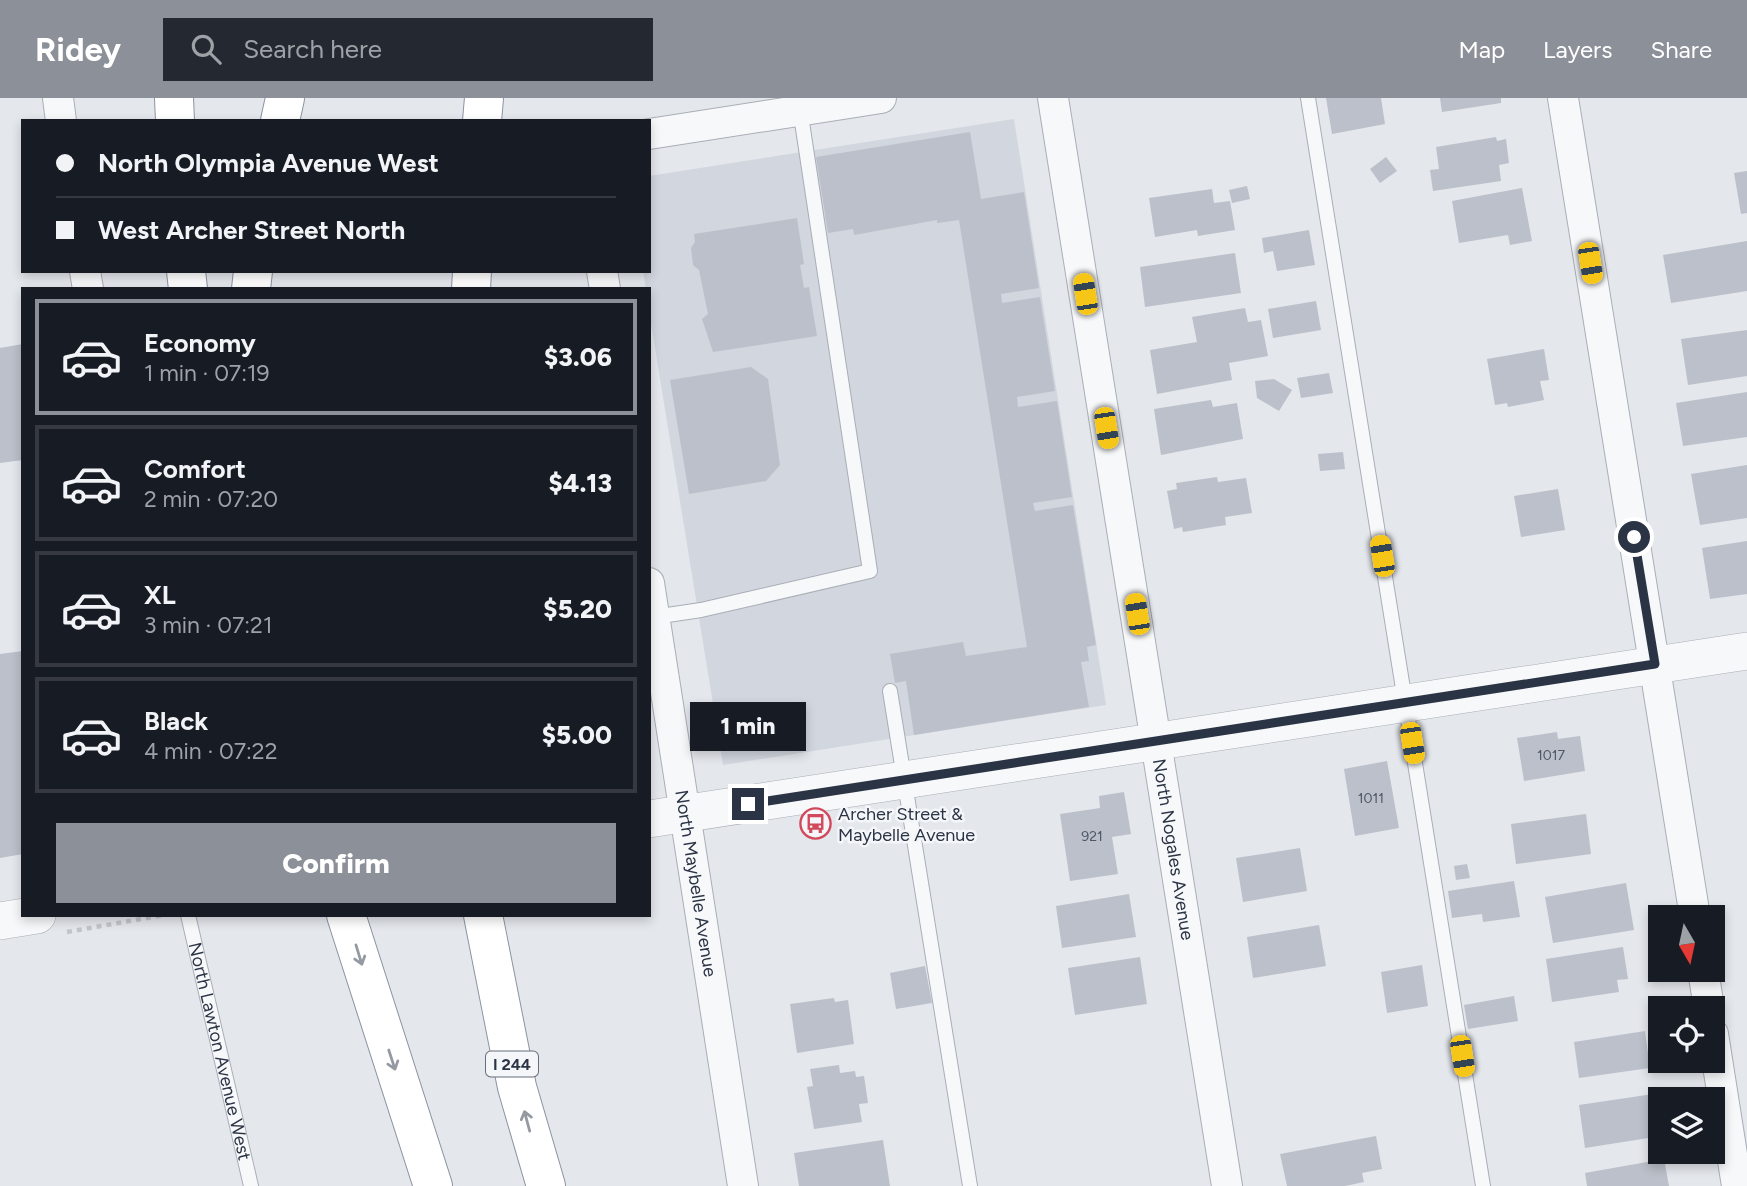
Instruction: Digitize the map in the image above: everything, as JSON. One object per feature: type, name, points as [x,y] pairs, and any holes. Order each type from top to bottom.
[{"type":"highway","points":[[174,98],[175,119]]},
{"type":"highway","points":[[280,119],[285,98]]},
{"type":"highway","points":[[482,119],[484,98]]},
{"type":"highway","points":[[347,917],[433,1186]]},
{"type":"highway","name":"I 244","points":[[485,928],[517,1087],[546,1186]]},
{"type":"street","points":[[58,98],[61,119]]},
{"type":"street","points":[[651,134],[799,104],[881,98]]},
{"type":"street","name":"North Nogales Avenue","points":[[1053,98],[1227,1186]]},
{"type":"street","points":[[1563,98],[1693,905]]},
{"type":"street","name":"North Maybelle Avenue","points":[[651,597],[666,816],[743,1186]]},
{"type":"street","points":[[666,816],[1747,651]]},
{"type":"street","points":[[0,921],[45,924]]},
{"type":"street","points":[[1719,1073],[1737,1186]]},
{"type":"lane","points":[[1308,98],[1483,1186]]},
{"type":"lane","points":[[654,617],[870,571],[799,104]]},
{"type":"lane","points":[[890,691],[970,1186]]},
{"type":"lane","name":"North Lawton Avenue West","points":[[188,917],[251,1186]]},
{"type":"path","points":[[45,924],[138,917]]},
{"type":"shaded area","points":[[1014,119],[1106,705],[723,765],[651,323],[651,287],[646,287],[643,273],[651,273],[651,176]]},
{"type":"building","points":[[1326,98],[1381,98],[1385,124],[1332,134]]},
{"type":"building","points":[[1440,98],[1501,98],[1501,103],[1442,112]]},
{"type":"building","points":[[970,132],[981,199],[1024,192],[1039,288],[1001,294],[1002,303],[1040,297],[1055,391],[1017,397],[1018,407],[1057,401],[1072,497],[1033,503],[1035,511],[1073,505],[1096,645],[1087,647],[1089,661],[1081,662],[1089,707],[914,735],[906,681],[895,683],[890,654],[963,642],[966,656],[1027,647],[959,220],[937,223],[937,220],[854,235],[853,229],[828,233],[816,157]]},
{"type":"building","points":[[1496,137],[1497,141],[1506,139],[1509,163],[1499,165],[1501,181],[1433,191],[1430,170],[1439,169],[1436,147]]},
{"type":"building","points":[[1386,157],[1397,171],[1380,183],[1370,169]]},
{"type":"building","points":[[1747,171],[1747,213],[1741,214],[1734,173]]},
{"type":"building","points":[[1247,186],[1250,199],[1232,203],[1229,190]]},
{"type":"building","points":[[1522,188],[1532,241],[1510,245],[1508,235],[1459,243],[1452,201]]},
{"type":"building","points":[[1212,189],[1214,203],[1230,201],[1235,230],[1198,236],[1197,230],[1155,237],[1149,198]]},
{"type":"building","points":[[797,218],[804,264],[800,265],[804,288],[809,287],[817,336],[713,352],[702,319],[708,314],[699,270],[693,265],[691,248],[695,242],[694,234]]},
{"type":"building","points":[[1309,230],[1315,265],[1277,271],[1273,251],[1264,253],[1262,238]]},
{"type":"building","points":[[1747,241],[1747,291],[1671,303],[1663,255]]},
{"type":"building","points":[[1235,253],[1241,293],[1145,307],[1140,267]]},
{"type":"building","points":[[1316,301],[1321,330],[1273,338],[1268,309]]},
{"type":"building","points":[[1245,308],[1248,322],[1261,320],[1268,356],[1229,363],[1232,380],[1157,394],[1150,350],[1197,342],[1192,317]]},
{"type":"building","points":[[1747,330],[1747,376],[1688,385],[1681,339]]},
{"type":"building","points":[[21,344],[21,460],[0,463],[0,348]]},
{"type":"building","points":[[1544,349],[1549,380],[1540,381],[1544,400],[1508,407],[1507,403],[1495,405],[1487,359]]},
{"type":"building","points":[[751,367],[768,379],[780,465],[766,481],[689,494],[670,380]]},
{"type":"building","points":[[1329,373],[1333,393],[1301,398],[1297,378]]},
{"type":"building","points":[[1274,379],[1292,390],[1279,411],[1257,398],[1255,381]]},
{"type":"building","points":[[1747,392],[1747,437],[1683,446],[1676,403]]},
{"type":"building","points":[[1211,400],[1213,407],[1237,403],[1243,439],[1161,455],[1154,409]]},
{"type":"building","points":[[1343,452],[1345,469],[1320,471],[1318,454]]},
{"type":"building","points":[[1747,465],[1747,518],[1700,525],[1691,474]]},
{"type":"building","points":[[1217,477],[1218,482],[1246,478],[1252,513],[1225,517],[1226,525],[1183,532],[1182,527],[1174,529],[1167,491],[1177,489],[1176,483]]},
{"type":"building","points":[[1558,489],[1565,530],[1521,537],[1514,496]]},
{"type":"building","points":[[1747,541],[1747,594],[1710,599],[1702,548]]},
{"type":"building","points":[[21,651],[21,854],[0,858],[0,654]]},
{"type":"building","points":[[1557,732],[1558,739],[1580,736],[1585,771],[1524,781],[1517,738]]},
{"type":"building","points":[[1387,761],[1399,828],[1355,836],[1344,769]]},
{"type":"building","points":[[1124,792],[1131,834],[1112,837],[1118,874],[1070,881],[1060,814],[1100,808],[1099,796]]},
{"type":"building","points":[[1586,814],[1591,854],[1516,864],[1511,824]]},
{"type":"building","points":[[1300,848],[1307,891],[1243,902],[1236,858]]},
{"type":"building","points":[[1467,864],[1470,878],[1456,880],[1454,866]]},
{"type":"building","points":[[1514,881],[1520,917],[1483,922],[1482,914],[1452,918],[1448,891]]},
{"type":"building","points":[[1626,883],[1634,930],[1553,943],[1545,897]]},
{"type":"building","points":[[1129,894],[1136,937],[1062,948],[1056,906]]},
{"type":"building","points":[[1319,925],[1326,966],[1253,978],[1247,937]]},
{"type":"building","points":[[1623,947],[1628,979],[1617,980],[1619,992],[1552,1002],[1546,959]]},
{"type":"building","points":[[1140,957],[1147,1004],[1075,1015],[1068,968]]},
{"type":"building","points":[[1422,965],[1428,1006],[1387,1013],[1381,972]]},
{"type":"building","points":[[925,966],[932,1003],[896,1009],[890,973]]},
{"type":"building","points":[[1514,996],[1518,1021],[1468,1029],[1464,1005]]},
{"type":"building","points":[[834,998],[835,1002],[848,1000],[854,1044],[797,1053],[790,1004]]},
{"type":"building","points":[[1645,1031],[1648,1068],[1579,1078],[1574,1042]]},
{"type":"building","points":[[839,1065],[840,1073],[855,1071],[856,1077],[864,1076],[868,1103],[859,1104],[862,1122],[814,1129],[807,1087],[813,1086],[810,1069]]},
{"type":"building","points":[[1648,1095],[1648,1138],[1585,1148],[1579,1105]]},
{"type":"building","points":[[1376,1136],[1382,1169],[1362,1173],[1364,1182],[1345,1186],[1287,1186],[1280,1154]]},
{"type":"building","points":[[883,1140],[890,1186],[799,1186],[794,1153]]},
{"type":"building","points":[[1648,1162],[1648,1164],[1665,1164],[1669,1186],[1587,1186],[1585,1173]]},
{"type":"place","name":"Archer Street & Maybelle Avenue","points":[[815,824]]},
{"type":"route","points":[[748,804],[1655,664],[1634,537]]}]
